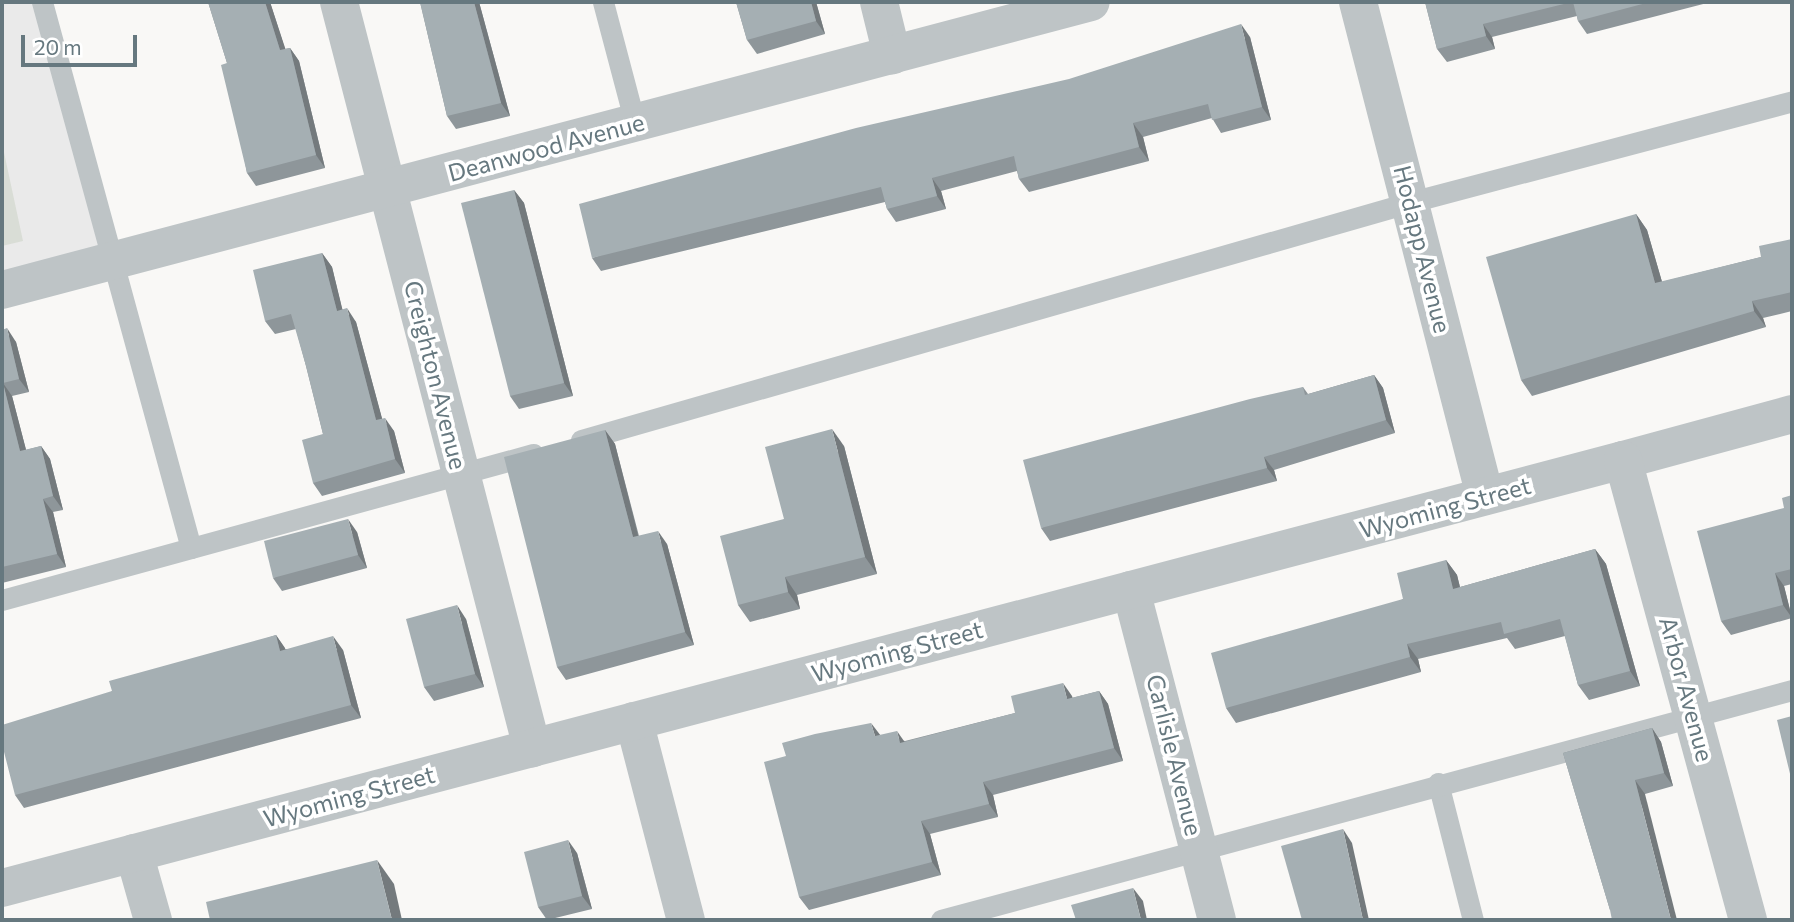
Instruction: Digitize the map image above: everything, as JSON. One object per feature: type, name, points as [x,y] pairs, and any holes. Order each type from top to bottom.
[{"type":"street","name":"Creighton Avenue","points":[[340,2],[532,748]]},
{"type":"street","points":[[879,2],[892,55]]},
{"type":"street","name":"Deanwood Avenue","points":[[2,290],[1091,2]]},
{"type":"street","name":"Hodapp Avenue","points":[[1358,2],[1485,496]]},
{"type":"street","name":"Wyoming Street","points":[[2,888],[1792,414]]},
{"type":"street","name":"Arbor Avenue","points":[[1623,460],[1748,920]]},
{"type":"street","name":"Carlisle Avenue","points":[[1131,590],[1217,920]]},
{"type":"street","points":[[634,721],[686,920]]},
{"type":"street","points":[[134,853],[153,920]]},
{"type":"lane","points":[[42,2],[191,548]]},
{"type":"lane","points":[[603,2],[635,123]]},
{"type":"lane","points":[[2,600],[461,475],[1411,201],[1792,101]]},
{"type":"lane","points":[[946,920],[1199,846],[1792,690]]},
{"type":"lane","points":[[1438,783],[1473,920]]},
{"type":"shaded area","points":[[2,2],[42,2],[111,262],[2,290]]},
{"type":"shaded area","points":[[2,143],[23,241],[2,246]]},
{"type":"building","points":[[208,2],[265,2],[280,50],[290,48],[316,155],[247,173],[221,65],[227,63]]},
{"type":"building","points":[[420,2],[474,2],[501,103],[447,116]]},
{"type":"building","points":[[736,2],[811,2],[816,21],[747,40]]},
{"type":"building","points":[[1425,2],[1572,2],[1483,24],[1486,36],[1437,49]]},
{"type":"building","points":[[1573,2],[1650,2],[1578,21]]},
{"type":"building","points":[[1241,24],[1262,107],[1212,120],[1208,104],[1133,123],[1139,147],[1019,179],[1014,156],[932,178],[937,196],[887,209],[881,187],[592,258],[579,204],[856,128],[1069,79]]},
{"type":"building","points":[[514,190],[564,383],[510,396],[461,203]]},
{"type":"building","points":[[1636,214],[1655,283],[1761,257],[1759,246],[1792,239],[1792,292],[1752,301],[1754,311],[1521,380],[1486,257]]},
{"type":"building","points":[[322,253],[337,311],[347,308],[376,420],[385,418],[395,459],[313,483],[302,440],[323,434],[306,366],[291,314],[265,321],[253,270]]},
{"type":"building","points":[[7,328],[19,379],[3,383],[20,451],[41,446],[53,496],[43,499],[57,554],[2,567],[2,330]]},
{"type":"building","points":[[1374,375],[1386,420],[1264,457],[1267,468],[1041,528],[1023,460],[1250,399],[1303,387],[1305,395]]},
{"type":"building","points":[[832,429],[865,557],[785,577],[788,592],[738,605],[720,536],[784,519],[765,447]]},
{"type":"building","points":[[605,430],[633,537],[658,531],[685,632],[557,667],[504,457]]},
{"type":"building","points":[[1792,495],[1792,569],[1775,573],[1783,605],[1721,621],[1697,531],[1784,508],[1782,498]]},
{"type":"building","points":[[348,519],[358,555],[273,578],[264,541]]},
{"type":"building","points":[[1595,549],[1630,671],[1578,685],[1560,619],[1504,634],[1501,622],[1407,644],[1410,657],[1226,708],[1211,653],[1403,599],[1397,573],[1446,560],[1453,589]]},
{"type":"building","points":[[457,605],[475,674],[424,687],[406,619]]},
{"type":"building","points":[[276,635],[280,651],[333,636],[351,705],[15,795],[2,744],[2,725],[112,691],[109,681]]},
{"type":"building","points":[[1063,683],[1067,699],[1099,691],[1114,748],[983,782],[989,804],[921,821],[932,862],[799,897],[764,762],[786,756],[782,743],[871,723],[875,736],[897,731],[900,743],[1015,713],[1011,696]]},
{"type":"building","points":[[1792,716],[1792,782],[1777,720]]},
{"type":"building","points":[[1652,728],[1664,773],[1635,780],[1671,920],[1612,920],[1563,753]]},
{"type":"building","points":[[1343,829],[1363,920],[1302,920],[1281,846]]},
{"type":"building","points":[[568,840],[582,896],[538,907],[524,852]]},
{"type":"building","points":[[377,860],[392,920],[210,920],[206,902]]},
{"type":"building","points":[[1133,888],[1141,920],[1076,920],[1071,905]]}]
